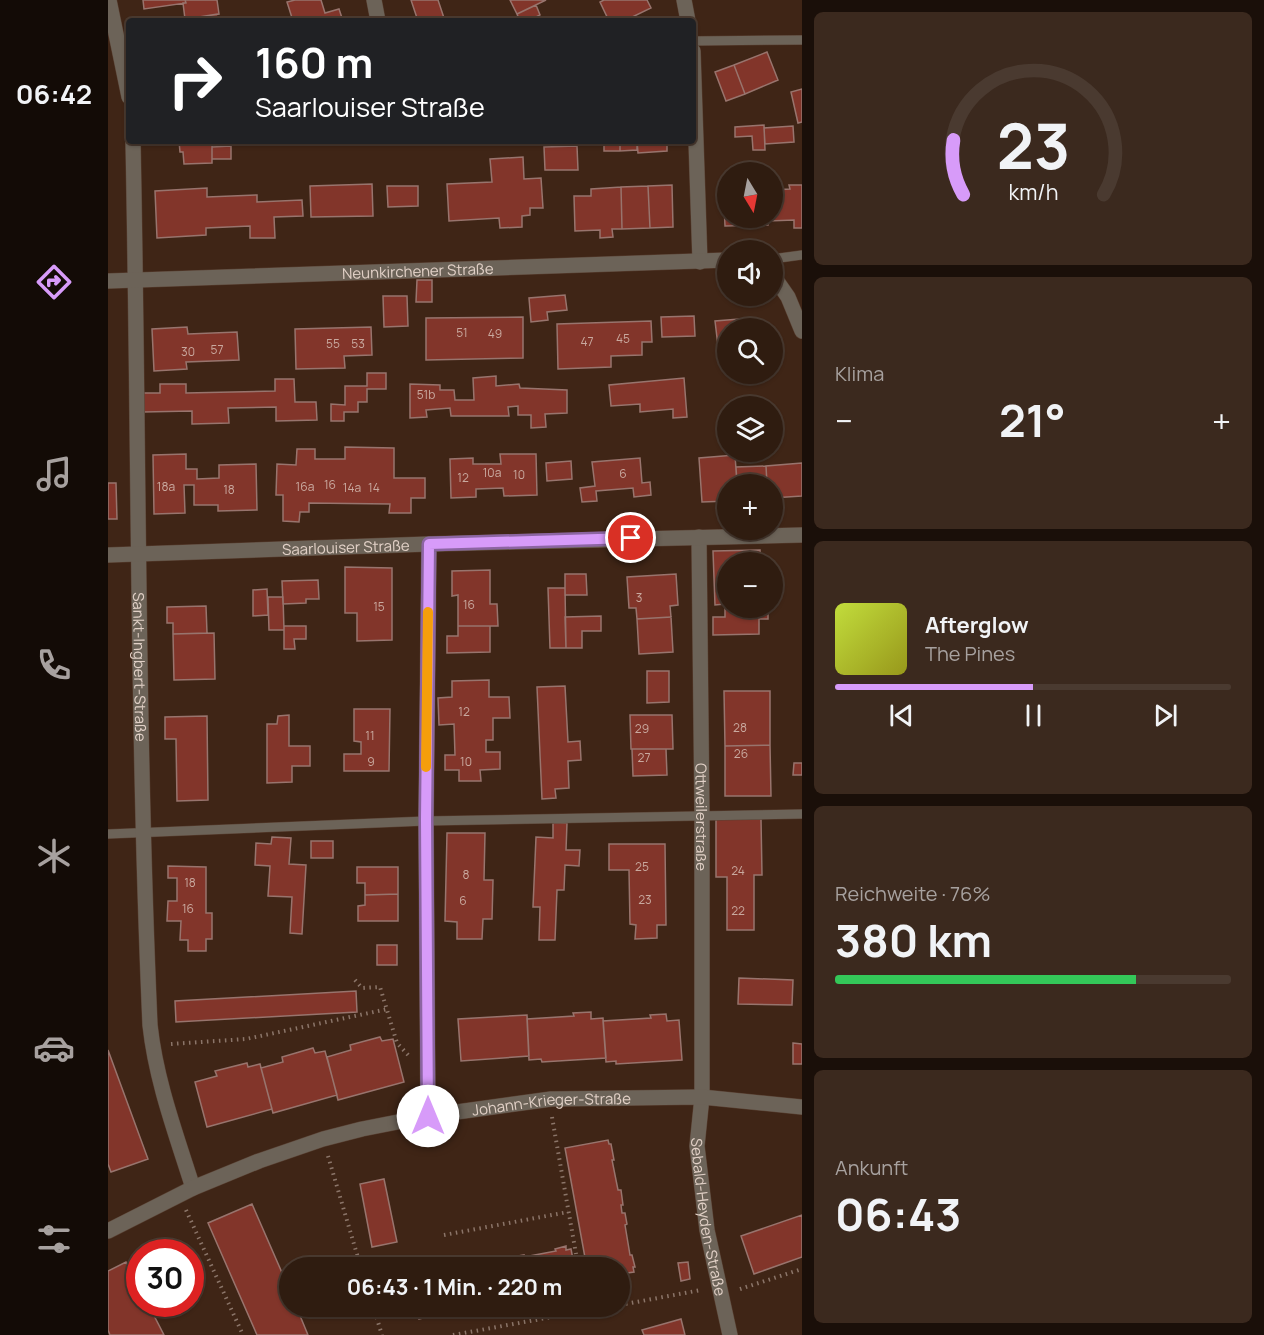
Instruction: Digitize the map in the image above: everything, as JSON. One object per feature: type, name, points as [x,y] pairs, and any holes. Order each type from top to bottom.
[{"type":"street","points":[[109,0],[112,32],[126,86]]},
{"type":"street","points":[[374,0],[377,18]]},
{"type":"street","points":[[684,0],[687,18]]},
{"type":"street","points":[[696,141],[700,261]]},
{"type":"street","name":"Sankt-Ingbert-Straße","points":[[133,144],[142,833],[149,1005],[152,1046],[162,1092],[193,1188]]},
{"type":"street","name":"Neunkirchener Straße","points":[[108,281],[717,260]]},
{"type":"street","points":[[783,290],[802,331]]},
{"type":"street","name":"Saarlouiser Straße","points":[[108,555],[802,535]]},
{"type":"street","name":"Ottweilerstraße","points":[[699,537],[702,1097]]},
{"type":"street","points":[[428,1116],[426,820],[429,544]]},
{"type":"street","name":"Johann-Krieger-Straße","points":[[108,1231],[193,1188],[259,1161],[323,1139],[428,1116],[551,1099],[702,1097],[802,1107]]},
{"type":"street","name":"Sebald-Heyden-Straße","points":[[702,1097],[697,1146],[707,1230],[730,1335]]},
{"type":"lane","points":[[696,41],[802,40]]},
{"type":"lane","points":[[783,258],[802,255]]},
{"type":"lane","points":[[108,834],[426,820],[802,814]]},
{"type":"path","points":[[356,980],[362,988],[380,987],[397,1043],[418,1067],[428,1067]]},
{"type":"path","points":[[152,1046],[246,1039],[388,1010]]},
{"type":"path","points":[[551,1099],[552,1122],[576,1254]]},
{"type":"path","points":[[323,1139],[359,1257]]},
{"type":"path","points":[[179,1195],[243,1335]]},
{"type":"path","points":[[444,1235],[568,1212]]},
{"type":"path","points":[[630,1304],[720,1291],[802,1269]]},
{"type":"path","points":[[376,1317],[382,1335]]},
{"type":"path","points":[[453,1335],[552,1317]]},
{"type":"building","points":[[143,0],[185,0],[186,3],[144,9]]},
{"type":"building","points":[[185,0],[217,0],[219,14],[185,18],[183,3],[186,3]]},
{"type":"building","points":[[321,0],[325,13],[339,9],[342,18],[292,18],[287,2]]},
{"type":"building","points":[[411,0],[438,0],[444,18],[417,18]]},
{"type":"building","points":[[510,0],[546,0],[517,14]]},
{"type":"building","points":[[604,0],[647,0],[651,8],[630,18],[608,18],[600,2]]},
{"type":"building","points":[[536,5],[540,15],[534,18],[519,18],[517,14]]},
{"type":"building","points":[[217,14],[218,18],[192,18]]},
{"type":"building","points":[[767,52],[778,80],[745,94],[734,65]]},
{"type":"building","points":[[734,65],[745,94],[726,101],[715,72]]},
{"type":"building","points":[[802,89],[802,122],[798,123],[791,92]]},
{"type":"building","points":[[764,125],[765,150],[753,150],[752,136],[735,137],[735,127]]},
{"type":"building","points":[[793,126],[794,142],[765,144],[764,128]]},
{"type":"building","points":[[179,144],[212,144],[212,163],[184,164],[183,152],[180,152]]},
{"type":"building","points":[[604,144],[620,144],[620,151],[604,151]]},
{"type":"building","points":[[620,144],[637,144],[637,150],[620,151]]},
{"type":"building","points":[[637,144],[667,144],[667,151],[638,153]]},
{"type":"building","points":[[231,146],[231,159],[212,159],[212,147]]},
{"type":"building","points":[[577,146],[578,170],[545,170],[544,147]]},
{"type":"building","points":[[523,157],[524,179],[541,178],[543,208],[530,208],[530,215],[522,216],[522,227],[500,228],[499,218],[449,221],[447,184],[492,182],[490,159]]},
{"type":"building","points":[[372,184],[373,216],[311,217],[310,186]]},
{"type":"building","points":[[672,185],[673,227],[650,228],[648,186]]},
{"type":"building","points":[[789,185],[802,185],[802,228],[794,228],[794,220],[783,220],[783,189],[790,189]]},
{"type":"building","points":[[387,186],[418,186],[418,206],[388,207]]},
{"type":"building","points":[[648,186],[650,228],[622,229],[621,187]]},
{"type":"building","points":[[621,187],[622,229],[612,229],[613,237],[600,238],[600,230],[575,231],[574,196],[591,196],[591,189]]},
{"type":"building","points":[[207,188],[207,197],[257,195],[257,202],[302,200],[303,216],[274,217],[275,238],[250,238],[250,226],[206,228],[206,235],[157,238],[155,191]]},
{"type":"building","points":[[417,280],[432,280],[432,302],[416,302]]},
{"type":"building","points":[[565,295],[567,310],[547,312],[548,320],[531,322],[529,298]]},
{"type":"building","points":[[383,296],[407,296],[408,326],[384,327]]},
{"type":"building","points":[[694,316],[695,336],[662,337],[661,317]]},
{"type":"building","points":[[523,317],[523,358],[426,360],[426,318]]},
{"type":"building","points":[[651,321],[652,342],[642,342],[642,355],[611,356],[611,367],[558,369],[557,324]]},
{"type":"building","points":[[187,327],[188,334],[237,332],[239,360],[186,362],[187,369],[154,371],[152,329]]},
{"type":"building","points":[[371,327],[372,355],[344,356],[345,368],[296,369],[295,329]]},
{"type":"building","points":[[367,373],[386,373],[386,389],[367,389],[367,402],[358,402],[358,412],[344,412],[344,421],[331,421],[331,404],[345,405],[345,386],[367,386]]},
{"type":"building","points":[[496,376],[496,386],[519,384],[520,388],[567,390],[567,413],[545,414],[546,427],[531,428],[531,415],[518,415],[518,406],[508,407],[509,416],[451,416],[450,408],[426,410],[427,417],[410,418],[410,384],[440,385],[440,390],[454,390],[455,400],[474,400],[473,378]]},
{"type":"building","points":[[684,378],[687,417],[673,418],[673,409],[640,412],[640,404],[611,406],[609,385]]},
{"type":"building","points":[[275,379],[294,379],[295,402],[316,402],[317,420],[276,421],[276,407],[228,408],[229,423],[192,424],[192,411],[143,412],[143,393],[160,393],[160,384],[186,384],[186,393],[275,391]]},
{"type":"building","points":[[345,447],[394,448],[394,478],[425,478],[425,498],[411,498],[411,513],[389,513],[390,504],[309,503],[309,512],[300,512],[299,522],[283,521],[283,495],[276,495],[277,464],[296,465],[297,449],[315,449],[315,459],[345,459]]},
{"type":"building","points":[[186,454],[186,469],[197,469],[197,479],[219,478],[219,465],[256,464],[257,510],[218,511],[218,505],[194,505],[194,485],[184,485],[185,513],[154,514],[153,455]]},
{"type":"building","points":[[500,454],[536,454],[537,495],[504,496],[503,488],[476,489],[476,497],[451,498],[450,459],[473,458],[473,464],[501,464]]},
{"type":"building","points":[[717,456],[717,462],[735,462],[736,474],[717,474],[717,501],[702,502],[699,458]]},
{"type":"building","points":[[640,458],[642,483],[650,482],[651,495],[634,497],[633,488],[596,491],[597,501],[582,502],[580,488],[595,486],[592,462]]},
{"type":"building","points":[[571,461],[572,479],[547,481],[546,463]]},
{"type":"building","points":[[802,463],[802,496],[783,497],[783,474],[766,474],[766,466]]},
{"type":"building","points":[[766,466],[766,474],[736,474],[736,467]]},
{"type":"building","points":[[108,483],[116,483],[117,519],[108,519]]},
{"type":"building","points":[[760,550],[760,552],[717,552],[717,605],[715,605],[713,551]]},
{"type":"building","points":[[345,567],[392,568],[392,640],[357,641],[357,613],[345,613]]},
{"type":"building","points":[[490,570],[490,604],[497,604],[498,626],[458,626],[458,595],[452,596],[452,571]]},
{"type":"building","points":[[565,574],[586,574],[587,595],[565,595]]},
{"type":"building","points":[[676,574],[678,605],[670,606],[671,617],[637,619],[636,608],[629,608],[627,577]]},
{"type":"building","points":[[318,580],[319,599],[306,599],[306,603],[283,604],[282,581]]},
{"type":"building","points":[[548,588],[565,588],[566,648],[550,648]]},
{"type":"building","points":[[267,589],[268,615],[253,616],[253,590]]},
{"type":"building","points":[[268,597],[283,597],[284,630],[269,630]]},
{"type":"building","points":[[206,606],[207,633],[173,634],[173,623],[167,623],[167,607]]},
{"type":"building","points":[[601,616],[601,631],[582,631],[582,648],[566,648],[565,617]]},
{"type":"building","points":[[671,617],[673,652],[639,654],[637,619]]},
{"type":"building","points":[[713,617],[768,619],[759,619],[759,634],[713,635]]},
{"type":"building","points":[[284,626],[306,626],[306,639],[294,639],[295,649],[284,649]]},
{"type":"building","points":[[458,626],[490,626],[490,652],[447,653],[447,636],[458,636]]},
{"type":"building","points":[[214,633],[215,679],[174,680],[173,634]]},
{"type":"building","points":[[647,671],[669,671],[669,702],[647,703]]},
{"type":"building","points":[[489,680],[489,697],[509,697],[510,718],[493,718],[493,740],[486,740],[486,752],[500,752],[500,769],[480,770],[481,781],[459,781],[459,770],[445,770],[445,755],[455,755],[454,724],[439,725],[438,698],[452,697],[452,681]]},
{"type":"building","points":[[565,686],[568,742],[580,741],[581,760],[568,761],[569,788],[555,789],[556,798],[542,799],[537,687]]},
{"type":"building","points":[[724,691],[770,691],[770,745],[725,746]]},
{"type":"building","points":[[354,709],[390,709],[389,771],[344,771],[344,754],[361,754],[361,742],[354,741]]},
{"type":"building","points":[[289,715],[289,746],[310,746],[310,766],[292,766],[292,782],[267,783],[267,724],[277,724],[278,716]]},
{"type":"building","points":[[630,715],[672,715],[673,749],[631,749]]},
{"type":"building","points":[[207,716],[208,800],[177,801],[176,739],[165,739],[165,717]]},
{"type":"building","points":[[770,745],[771,796],[725,796],[725,746]]},
{"type":"building","points":[[632,749],[666,749],[667,775],[633,776]]},
{"type":"building","points":[[794,763],[802,763],[802,775],[793,775]]},
{"type":"building","points":[[716,819],[761,819],[762,875],[754,875],[754,930],[727,930],[727,877],[716,877]]},
{"type":"building","points":[[553,823],[567,823],[566,850],[580,850],[579,866],[565,865],[564,890],[557,890],[555,940],[539,940],[540,907],[533,907],[536,837],[553,838]]},
{"type":"building","points":[[447,833],[485,833],[484,880],[493,880],[492,919],[483,919],[482,939],[457,939],[457,922],[445,921]]},
{"type":"building","points":[[272,837],[291,838],[289,864],[306,865],[302,934],[290,933],[292,897],[268,896],[270,866],[255,865],[256,843],[271,844]]},
{"type":"building","points":[[311,841],[333,841],[333,858],[311,858]]},
{"type":"building","points":[[609,844],[665,844],[666,925],[657,925],[657,938],[635,939],[636,925],[630,924],[629,870],[609,870]]},
{"type":"building","points":[[168,866],[206,867],[206,913],[212,913],[212,939],[206,939],[206,951],[188,951],[188,940],[180,940],[181,921],[167,921],[168,901],[177,901],[177,878],[168,878]]},
{"type":"building","points":[[357,867],[398,867],[398,894],[365,895],[365,883],[357,883]]},
{"type":"building","points":[[398,894],[398,921],[358,921],[358,906],[365,905],[365,895]]},
{"type":"building","points":[[377,945],[397,945],[397,965],[377,965]]},
{"type":"building","points":[[739,978],[793,980],[792,1005],[738,1004]]},
{"type":"building","points":[[356,991],[357,1012],[176,1022],[175,1001]]},
{"type":"building","points":[[591,1012],[591,1019],[603,1018],[606,1058],[542,1062],[541,1059],[529,1060],[527,1019],[574,1016],[573,1013]]},
{"type":"building","points":[[666,1014],[667,1021],[679,1020],[682,1060],[616,1064],[616,1061],[606,1062],[603,1021],[651,1018],[650,1015]]},
{"type":"building","points":[[527,1015],[529,1056],[461,1061],[458,1019]]},
{"type":"building","points":[[380,1037],[382,1041],[393,1039],[404,1082],[338,1100],[327,1057],[351,1050],[350,1045]]},
{"type":"building","points":[[793,1043],[802,1044],[802,1064],[793,1064]]},
{"type":"building","points":[[313,1048],[315,1053],[325,1051],[337,1095],[273,1113],[261,1068],[283,1062],[282,1057]]},
{"type":"building","points":[[108,1050],[148,1159],[111,1172],[108,1164]]},
{"type":"building","points":[[247,1063],[248,1067],[260,1064],[272,1109],[207,1127],[195,1082],[217,1076],[215,1071]]},
{"type":"building","points":[[608,1140],[611,1144],[618,1190],[621,1190],[622,1213],[625,1213],[627,1224],[625,1225],[630,1255],[632,1255],[635,1267],[633,1267],[634,1272],[630,1273],[630,1257],[585,1257],[565,1148]]},
{"type":"building","points":[[384,1179],[397,1242],[372,1247],[360,1184]]},
{"type":"building","points":[[252,1204],[279,1266],[279,1317],[301,1317],[308,1335],[257,1335],[208,1223]]},
{"type":"building","points":[[802,1215],[802,1257],[754,1274],[741,1236]]},
{"type":"building","points":[[566,1246],[566,1250],[571,1249],[572,1257],[524,1257],[556,1251],[555,1249]]},
{"type":"building","points":[[126,1262],[126,1317],[155,1317],[164,1335],[110,1335],[108,1330],[108,1271]]},
{"type":"building","points":[[688,1262],[690,1279],[681,1281],[678,1263]]},
{"type":"building","points":[[681,1319],[685,1335],[644,1335],[642,1330]]},
{"type":"slow traffic","points":[[426,767],[428,612]]},
{"type":"route","points":[[428,1116],[426,820],[429,544],[631,538]]}]
